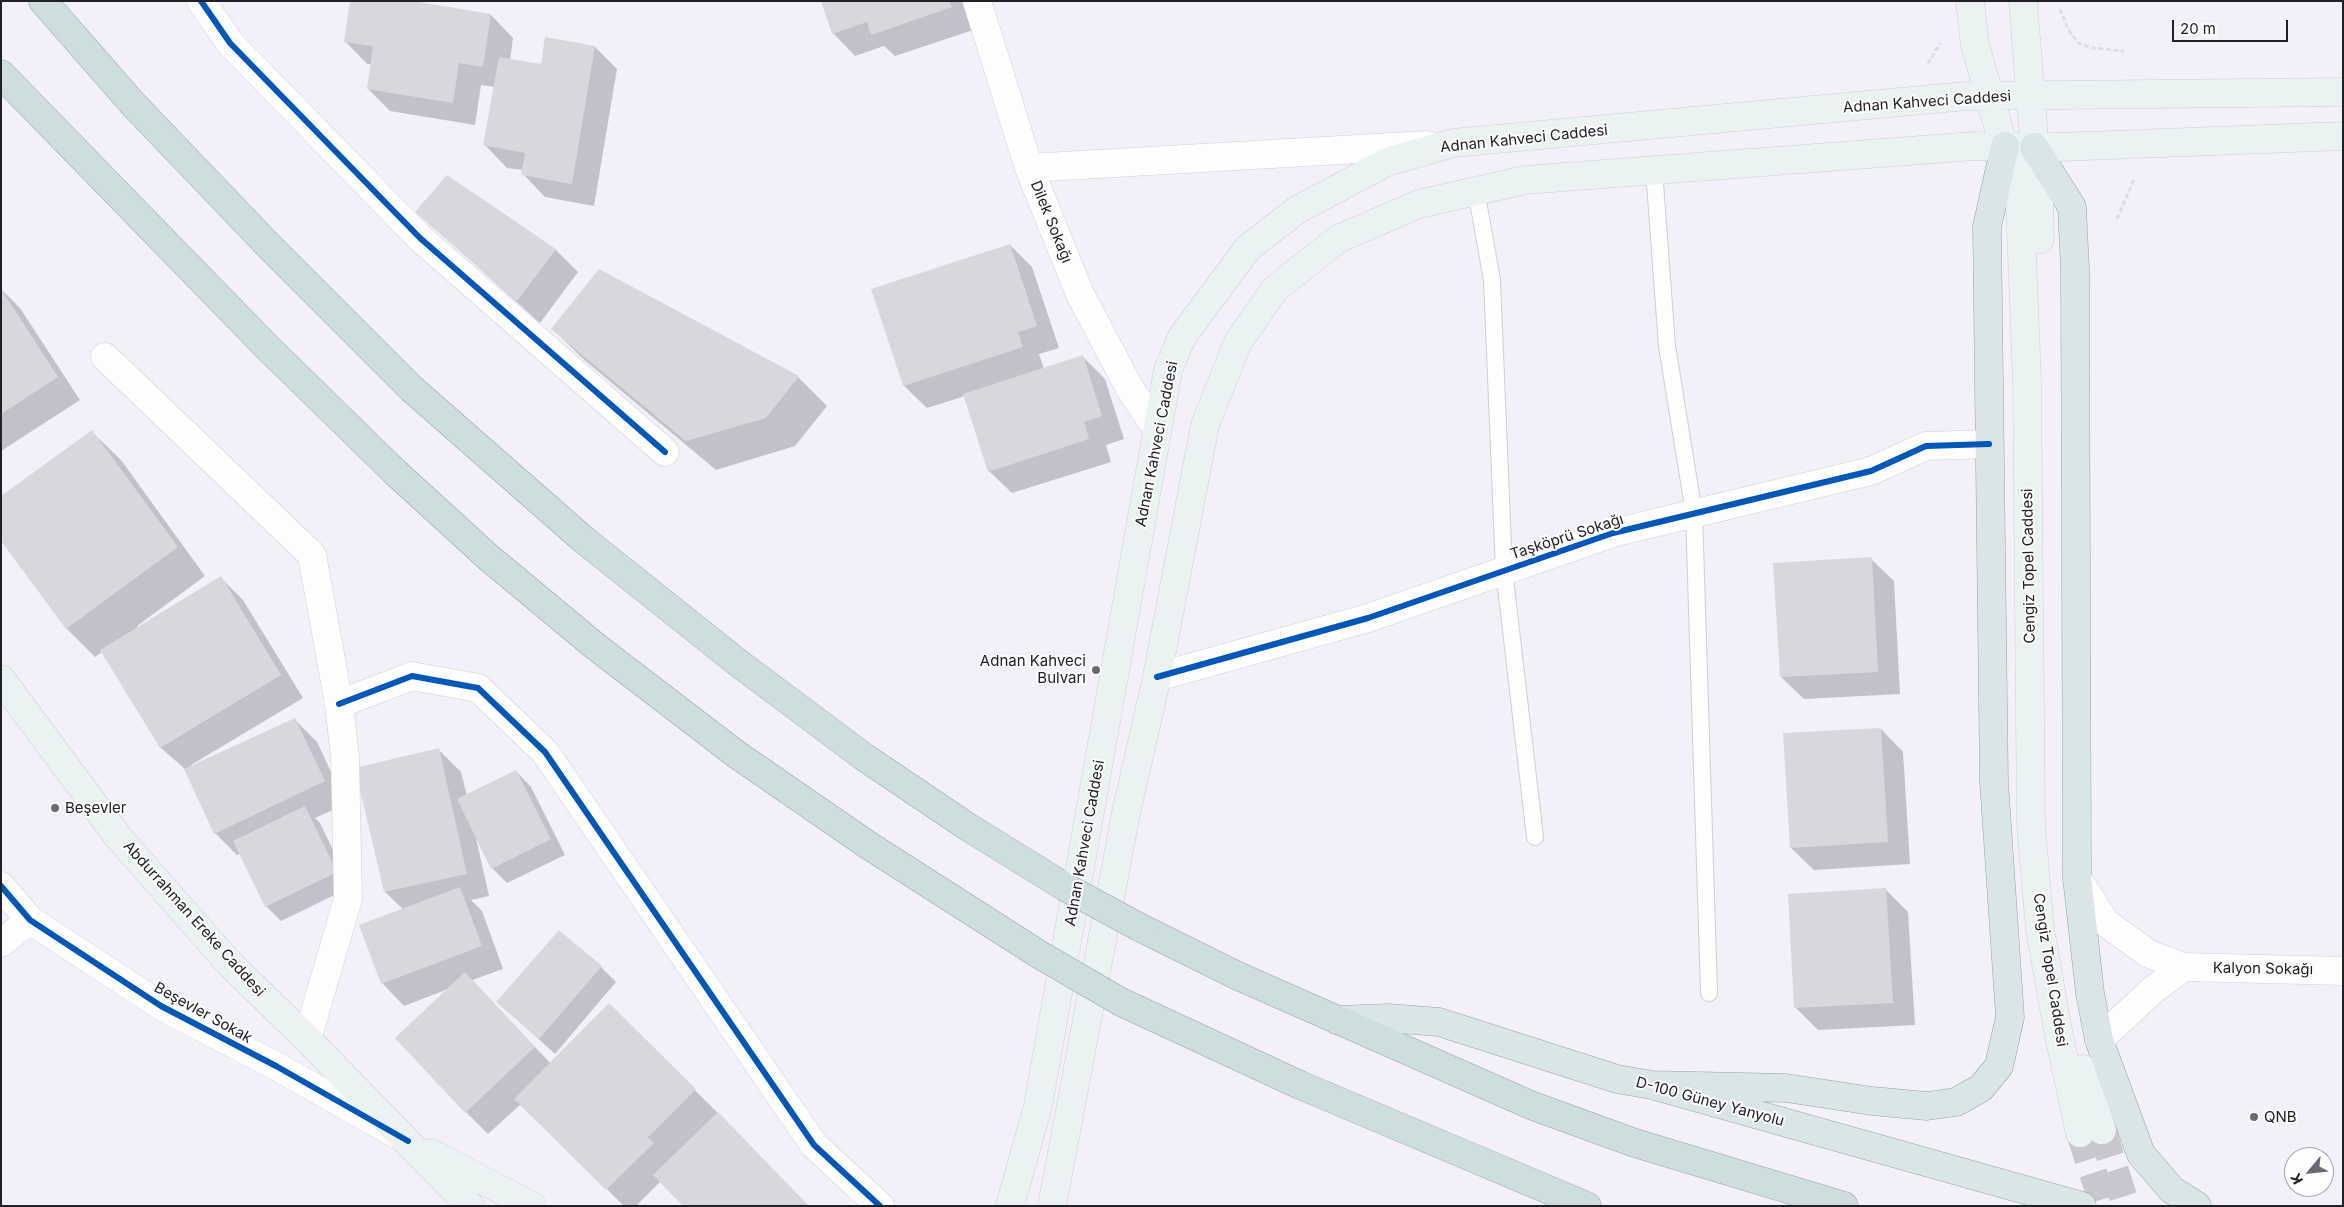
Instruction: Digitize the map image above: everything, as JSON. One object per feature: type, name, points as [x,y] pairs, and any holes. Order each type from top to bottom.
[{"type":"highway","points":[[43,1],[133,104],[267,244],[412,389],[584,540],[741,665],[864,757],[968,827],[1064,887],[1238,976],[1533,1106],[1635,1143],[1844,1206]]},
{"type":"highway","points":[[1,74],[268,348],[396,473],[488,557],[595,646],[736,754],[868,844],[1040,955],[1121,1002],[1300,1085],[1587,1206]]},
{"type":"main road","name":"Cengiz Topel Caddesi","points":[[1970,1],[1975,45],[2020,204],[2027,371],[2031,825],[2040,928],[2058,1031],[2091,1131],[2083,1072],[2067,989],[2052,880],[2040,247],[2023,1]]},
{"type":"main road","name":"Adnan Kahveci Caddesi","points":[[1010,1206],[1038,1106],[1168,370],[1182,337],[1248,248],[1297,210],[1387,162],[1453,143],[1966,96],[2343,92]]},
{"type":"main road","points":[[1052,1206],[1126,813],[1157,677],[1206,425],[1238,342],[1276,289],[1338,239],[1419,204],[1525,180],[1974,146],[2034,147],[2343,136]]},
{"type":"main road","points":[[1652,1085],[1786,1088],[1872,1101],[1927,1106],[1956,1102],[1981,1088],[1999,1066],[2010,1017],[1994,782],[1987,227],[2005,146]]},
{"type":"main road","points":[[2034,147],[2072,206],[2075,279],[2077,878],[2090,994],[2098,1040],[2140,1154],[2172,1190],[2197,1206]]},
{"type":"main road","name":"Abdurrahman Ereke Caddesi","points":[[1,679],[119,838],[229,963],[307,1038],[408,1141],[460,1203]]},
{"type":"main road","name":"D-100 Güney Yanyolu","points":[[1337,1020],[1388,1018],[1439,1022],[1617,1079],[1652,1085],[2082,1206]]},
{"type":"main road","points":[[408,1141],[532,1206]]},
{"type":"street","points":[[201,1],[230,44],[420,238],[665,452]]},
{"type":"street","name":"Dilek Sokağı","points":[[977,1],[1029,168],[1080,294],[1129,387],[1157,429]]},
{"type":"street","points":[[1029,168],[1453,143]]},
{"type":"street","points":[[105,357],[312,555],[339,704],[345,757],[348,899],[307,1038]]},
{"type":"street","name":"Taşköprü Sokağı","points":[[1157,677],[1368,618],[1613,533],[1871,471],[1926,446],[1989,444]]},
{"type":"street","points":[[339,704],[412,676],[478,688],[545,752],[814,1145],[880,1206]]},
{"type":"street","name":"Kalyon Sokağı","points":[[2077,878],[2106,923],[2148,954],[2184,967],[2343,971]]},
{"type":"street","name":"Beşevler Sokak","points":[[1,886],[30,920],[161,1006],[276,1066],[408,1141]]},
{"type":"street","points":[[1,943],[30,920]]},
{"type":"street","points":[[2098,1040],[2154,989],[2184,967]]},
{"type":"lane","points":[[1654,170],[1667,346],[1694,513],[1709,993]]},
{"type":"lane","points":[[1476,190],[1492,280],[1504,570],[1535,837]]},
{"type":"path","points":[[2060,9],[2068,29],[2078,43],[2093,48],[2124,51]]},
{"type":"path","points":[[1923,67],[1930,62],[1940,42],[1941,34]]},
{"type":"path","points":[[2117,219],[2134,179],[2139,174]]},
{"type":"building","points":[[350,1],[413,1],[491,14],[483,67],[459,63],[453,103],[367,89],[373,46],[344,42]]},
{"type":"building","points":[[821,1],[949,1],[952,7],[871,35],[867,22],[832,34]]},
{"type":"building","points":[[545,37],[595,46],[572,184],[521,175],[525,153],[483,145],[499,57],[541,64]]},
{"type":"building","points":[[447,175],[556,249],[517,301],[415,212]]},
{"type":"building","points":[[1010,244],[1037,326],[1018,332],[1023,347],[903,386],[871,289]]},
{"type":"building","points":[[599,269],[799,376],[766,418],[686,441],[551,329]]},
{"type":"building","points":[[1,289],[58,377],[1,414]]},
{"type":"building","points":[[1083,355],[1102,416],[1084,422],[1089,439],[988,472],[963,394]]},
{"type":"building","points":[[92,430],[178,547],[66,629],[1,541],[1,496]]},
{"type":"building","points":[[1872,557],[1878,672],[1780,677],[1773,563]]},
{"type":"building","points":[[221,576],[281,675],[160,748],[100,650]]},
{"type":"building","points":[[295,718],[325,781],[214,834],[184,769]]},
{"type":"building","points":[[1881,728],[1888,842],[1790,848],[1783,733]]},
{"type":"building","points":[[439,748],[467,874],[384,892],[355,768]]},
{"type":"building","points":[[516,770],[551,839],[491,869],[457,799]]},
{"type":"building","points":[[305,806],[337,872],[265,907],[233,841]]},
{"type":"building","points":[[460,887],[482,946],[381,984],[359,925]]},
{"type":"building","points":[[1886,888],[1893,1003],[1794,1008],[1788,894]]},
{"type":"building","points":[[559,930],[602,966],[539,1039],[496,1002]]},
{"type":"building","points":[[465,972],[535,1047],[465,1113],[395,1038]]},
{"type":"building","points":[[609,1003],[696,1089],[648,1137],[654,1143],[606,1190],[514,1099]]},
{"type":"building","points":[[718,1112],[809,1206],[683,1206],[653,1175]]},
{"type":"tunnel","points":[[2102,1130],[2126,1206]]},
{"type":"tunnel","points":[[2080,1133],[2104,1206]]},
{"type":"cycle path","points":[[201,1],[230,43],[420,238],[665,452]]},
{"type":"cycle path","points":[[1157,677],[1368,618],[1613,533],[1871,471],[1926,446],[1989,444]]},
{"type":"cycle path","points":[[339,704],[412,676],[478,688],[545,752],[814,1145],[880,1206]]},
{"type":"cycle path","points":[[1,886],[30,920],[161,1006],[276,1066],[408,1141]]},
{"type":"place","name":"Adnan Kahveci Bulvarı","points":[[1096,670]]},
{"type":"place","name":"Beşevler","points":[[55,808]]},
{"type":"place","name":"QNB","points":[[2254,1117]]}]
